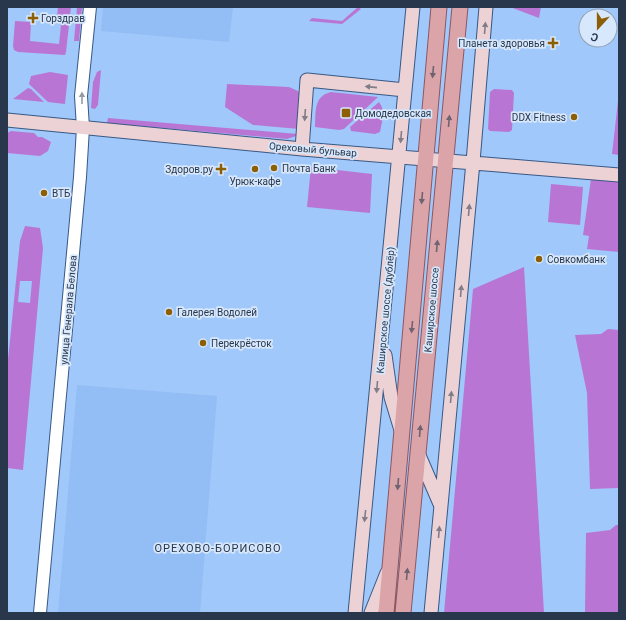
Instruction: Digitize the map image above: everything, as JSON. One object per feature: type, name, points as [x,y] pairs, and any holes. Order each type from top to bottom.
[{"type":"main road","name":"Каширское шоссе (дублёр)","points":[[355,613],[400,156],[413,7]]},
{"type":"main road","name":"Каширское шоссе","points":[[386,613],[439,7]]},
{"type":"main road","name":"Каширское шоссе","points":[[403,613],[460,7]]},
{"type":"main road","points":[[431,613],[486,7]]},
{"type":"main road","points":[[302,149],[307,80],[405,90]]},
{"type":"main road","name":"Ореховый бульвар","points":[[7,120],[302,149],[619,175]]},
{"type":"main road","points":[[382,334],[391,397],[402,435]]},
{"type":"main road","points":[[418,453],[441,506]]},
{"type":"main road","points":[[371,613],[390,564]]},
{"type":"street","name":"улица Генерала Белова","points":[[40,613],[80,177],[82,128],[81,96],[90,7]]},
{"type":"shaded area","points":[[58,7],[71,7],[65,55],[18,52],[14,50],[15,21],[31,22],[30,41],[59,44],[61,25],[57,17]]},
{"type":"shaded area","points":[[77,7],[82,7],[79,41],[74,41]]},
{"type":"shaded area","points":[[103,7],[233,7],[229,42],[101,31]]},
{"type":"shaded area","points":[[358,7],[361,9],[342,24],[309,21],[312,18],[342,21]]},
{"type":"shaded area","points":[[510,7],[541,7],[539,18]]},
{"type":"shaded area","points":[[101,70],[98,105],[95,109],[91,108],[93,82],[97,72]]},
{"type":"shaded area","points":[[50,72],[68,75],[65,104],[48,102],[29,84],[31,76]]},
{"type":"shaded area","points":[[227,84],[289,87],[298,91],[301,94],[299,129],[253,125],[225,107]]},
{"type":"shaded area","points":[[28,88],[31,89],[44,102],[13,99]]},
{"type":"shaded area","points":[[494,89],[512,90],[514,93],[512,130],[509,132],[490,131],[488,129],[490,92]]},
{"type":"shaded area","points":[[331,92],[378,97],[344,129],[339,130],[315,127],[318,101],[325,94]]},
{"type":"shaded area","points":[[619,92],[619,155],[612,154]]},
{"type":"shaded area","points":[[379,102],[383,113],[380,132],[375,134],[351,131],[350,127]]},
{"type":"shaded area","points":[[108,118],[298,134],[287,139],[107,123]]},
{"type":"shaded area","points":[[11,131],[34,133],[38,137],[42,137],[51,142],[48,151],[40,156],[7,153],[7,133]]},
{"type":"shaded area","points":[[311,167],[372,174],[370,213],[307,207]]},
{"type":"shaded area","points":[[591,179],[619,182],[619,252],[587,249],[589,236],[583,235]]},
{"type":"shaded area","points":[[551,184],[583,187],[580,225],[548,222]]},
{"type":"shaded area","points":[[25,226],[40,228],[43,248],[23,470],[7,468],[7,370],[20,241]],"holes":[[[20,281],[32,281],[30,303],[18,302]]]},
{"type":"shaded area","points":[[524,267],[544,613],[444,613],[473,289]]},
{"type":"shaded area","points":[[608,329],[619,330],[619,488],[590,489],[587,393],[575,335],[601,334]]},
{"type":"shaded area","points":[[77,385],[217,396],[200,613],[58,613]]},
{"type":"shaded area","points":[[616,525],[619,525],[619,613],[585,613],[586,533],[610,530]]},
{"type":"place","name":"Горздрав","points":[[33,18]]},
{"type":"place","name":"Планета здоровья","points":[[553,43]]},
{"type":"place","name":"Домодедовская","points":[[346,113]]},
{"type":"place","name":"DDX Fitness","points":[[574,117]]},
{"type":"place","name":"Почта Банк","points":[[274,168]]},
{"type":"place","name":"Здоров.ру","points":[[221,169]]},
{"type":"place","name":"Урюк-кафе","points":[[255,169]]},
{"type":"place","name":"ВТБ","points":[[44,193]]},
{"type":"place","name":"Совкомбанк","points":[[539,259]]},
{"type":"place","name":"Галерея Водолей","points":[[169,312]]},
{"type":"place","name":"Перекрёсток","points":[[203,343]]},
{"type":"district","name":"ОРЕХОВО-БОРИСОВО","points":[[218,548]]}]
